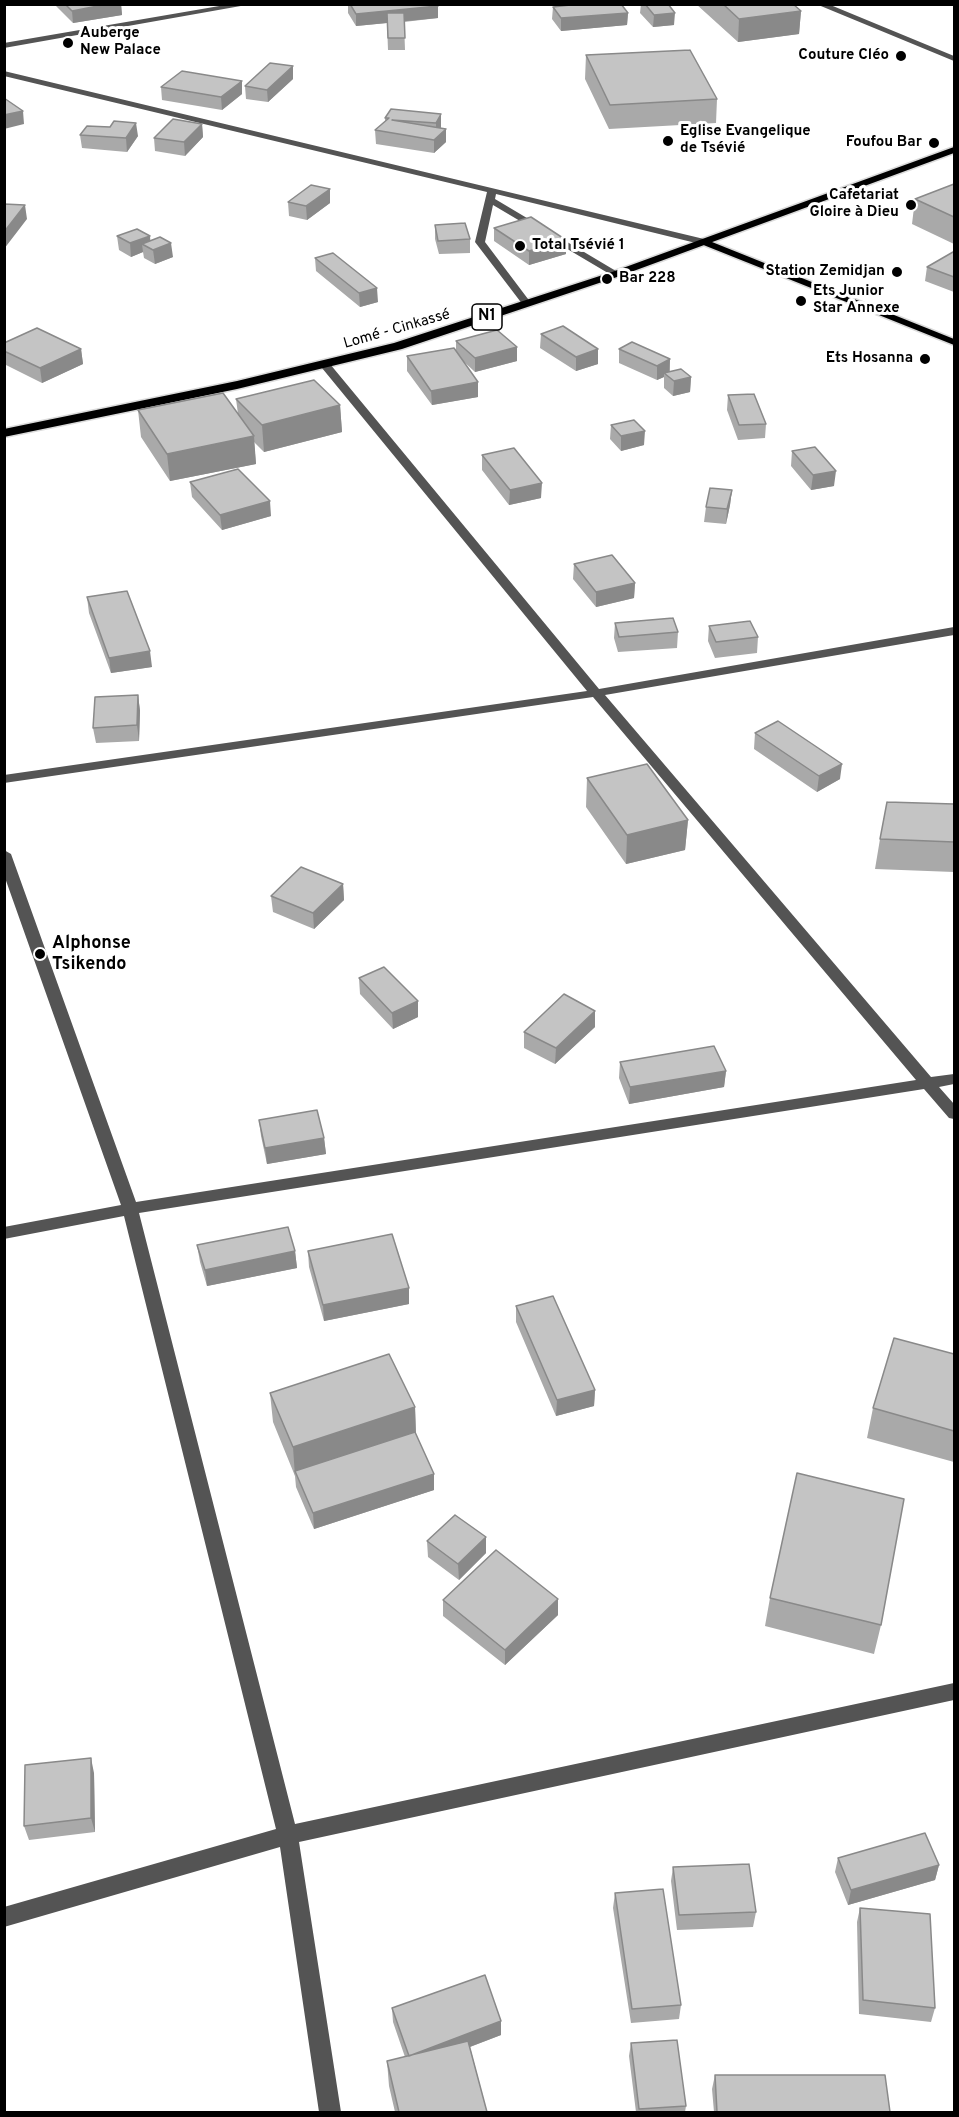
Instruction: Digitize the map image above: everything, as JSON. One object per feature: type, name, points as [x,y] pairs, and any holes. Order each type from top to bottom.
[{"type":"highway","name":"Lomé - Cinkassé","points":[[4,433],[326,366],[463,326],[616,274],[954,150]]},
{"type":"main road","points":[[704,242],[954,342]]},
{"type":"street","points":[[4,46],[248,4]]},
{"type":"street","points":[[820,4],[954,59]]},
{"type":"street","points":[[4,73],[491,195],[704,242]]},
{"type":"street","points":[[491,195],[616,274]]},
{"type":"street","points":[[491,195],[480,242],[526,303]]},
{"type":"street","points":[[326,366],[596,693],[954,1114]]},
{"type":"street","points":[[4,779],[596,693],[954,631]]},
{"type":"street","points":[[4,854],[130,1209],[288,1835],[330,2112]]},
{"type":"street","points":[[4,1233],[130,1209],[954,1079]]},
{"type":"street","points":[[4,1917],[288,1835],[954,1691]]},
{"type":"building","points":[[65,4],[108,4],[72,11]]},
{"type":"building","points":[[350,4],[437,4],[438,6],[356,14]]},
{"type":"building","points":[[579,4],[621,4],[628,13],[561,18],[553,7]]},
{"type":"building","points":[[645,4],[668,4],[675,13],[654,15]]},
{"type":"building","points":[[723,4],[793,4],[801,11],[739,19]]},
{"type":"building","points":[[387,13],[404,13],[405,38],[388,38]]},
{"type":"building","points":[[690,50],[717,99],[610,105],[586,55]]},
{"type":"building","points":[[270,63],[293,66],[267,90],[245,86]]},
{"type":"building","points":[[182,71],[242,81],[221,97],[161,87]]},
{"type":"building","points":[[4,98],[23,111],[4,115]]},
{"type":"building","points":[[391,109],[441,114],[436,123],[392,120],[446,129],[434,140],[375,130],[389,118],[385,118]]},
{"type":"building","points":[[173,119],[202,124],[184,142],[154,138]]},
{"type":"building","points":[[114,121],[136,123],[126,138],[80,135],[87,126],[110,127]]},
{"type":"building","points":[[954,184],[954,217],[915,199]]},
{"type":"building","points":[[311,185],[330,189],[306,206],[288,202]]},
{"type":"building","points":[[4,204],[25,205],[4,232]]},
{"type":"building","points":[[531,217],[566,240],[529,251],[494,228]]},
{"type":"building","points":[[465,223],[470,239],[438,241],[435,225]]},
{"type":"building","points":[[137,229],[150,236],[130,243],[117,236]]},
{"type":"building","points":[[160,237],[171,243],[153,250],[142,244]]},
{"type":"building","points":[[953,252],[954,277],[927,267]]},
{"type":"building","points":[[333,253],[377,288],[359,293],[315,258]]},
{"type":"building","points":[[563,326],[598,349],[576,357],[541,334]]},
{"type":"building","points":[[37,328],[81,349],[40,368],[4,351],[4,343]]},
{"type":"building","points":[[497,330],[517,347],[475,358],[456,341]]},
{"type":"building","points":[[632,342],[670,359],[657,366],[619,349]]},
{"type":"building","points":[[454,348],[478,382],[431,391],[407,356]]},
{"type":"building","points":[[681,369],[691,377],[674,381],[664,373]]},
{"type":"building","points":[[314,380],[340,405],[262,425],[236,399]]},
{"type":"building","points":[[223,393],[254,436],[167,454],[138,410]]},
{"type":"building","points":[[754,394],[766,424],[739,425],[728,395]]},
{"type":"building","points":[[634,420],[645,431],[621,436],[611,425]]},
{"type":"building","points":[[815,447],[836,471],[813,475],[792,451]]},
{"type":"building","points":[[514,448],[542,483],[510,490],[482,455]]},
{"type":"building","points":[[238,469],[270,501],[220,515],[190,482]]},
{"type":"building","points":[[710,488],[732,490],[727,509],[706,507]]},
{"type":"building","points":[[612,555],[635,583],[596,592],[574,564]]},
{"type":"building","points":[[127,591],[150,651],[109,658],[87,597]]},
{"type":"building","points":[[673,618],[678,632],[619,637],[615,623]]},
{"type":"building","points":[[750,621],[758,637],[716,642],[709,626]]},
{"type":"building","points":[[138,695],[137,725],[93,728],[95,697]]},
{"type":"building","points":[[778,721],[842,764],[819,776],[755,733]]},
{"type":"building","points":[[647,764],[688,820],[627,835],[587,778]]},
{"type":"building","points":[[887,802],[954,804],[954,842],[880,839]]},
{"type":"building","points":[[301,867],[343,884],[313,913],[271,896]]},
{"type":"building","points":[[384,967],[418,1001],[392,1013],[359,978]]},
{"type":"building","points":[[564,994],[595,1011],[556,1048],[524,1032]]},
{"type":"building","points":[[714,1046],[726,1071],[630,1087],[620,1062]]},
{"type":"building","points":[[317,1110],[324,1138],[265,1148],[259,1120]]},
{"type":"building","points":[[288,1227],[295,1251],[205,1270],[197,1245]]},
{"type":"building","points":[[392,1234],[409,1288],[323,1305],[308,1251]]},
{"type":"building","points":[[553,1296],[595,1390],[557,1400],[516,1306]]},
{"type":"building","points":[[894,1338],[954,1354],[954,1431],[873,1408]]},
{"type":"building","points":[[389,1354],[415,1407],[293,1447],[270,1393]]},
{"type":"building","points":[[415,1432],[434,1474],[313,1513],[295,1471]]},
{"type":"building","points":[[797,1473],[904,1499],[881,1625],[770,1598]]},
{"type":"building","points":[[455,1515],[486,1537],[458,1564],[427,1541]]},
{"type":"building","points":[[496,1550],[558,1599],[505,1650],[443,1600]]},
{"type":"building","points":[[91,1758],[91,1818],[24,1826],[25,1765]]},
{"type":"building","points":[[925,1833],[939,1865],[851,1890],[838,1858]]},
{"type":"building","points":[[749,1864],[756,1912],[679,1915],[673,1867]]},
{"type":"building","points":[[663,1889],[681,2005],[632,2009],[615,1893]]},
{"type":"building","points":[[860,1908],[930,1914],[935,2008],[863,2000]]},
{"type":"building","points":[[485,1975],[501,2021],[409,2056],[392,2008]]},
{"type":"building","points":[[677,2040],[686,2106],[639,2109],[631,2043]]},
{"type":"building","points":[[468,2041],[487,2112],[399,2112],[387,2061]]},
{"type":"building","points":[[715,2075],[885,2075],[890,2112],[717,2112]]},
{"type":"place","name":"Auberge New Palace","points":[[68,43]]},
{"type":"place","name":"Couture Cléo","points":[[901,56]]},
{"type":"place","name":"Eglise Evangelique de Tsévié","points":[[668,141]]},
{"type":"place","name":"Foufou Bar","points":[[934,143]]},
{"type":"place","name":"Cafetariat Gloire à Dieu","points":[[911,205]]},
{"type":"place","name":"Total Tsévié 1","points":[[520,246]]},
{"type":"place","name":"Station Zemidjan","points":[[897,272]]},
{"type":"place","name":"Bar 228","points":[[607,279]]},
{"type":"place","name":"Ets Junior Star Annexe","points":[[801,301]]},
{"type":"place","name":"Ets Hosanna","points":[[925,359]]},
{"type":"place","name":"Alphonse Tsikendo","points":[[40,954]]}]
